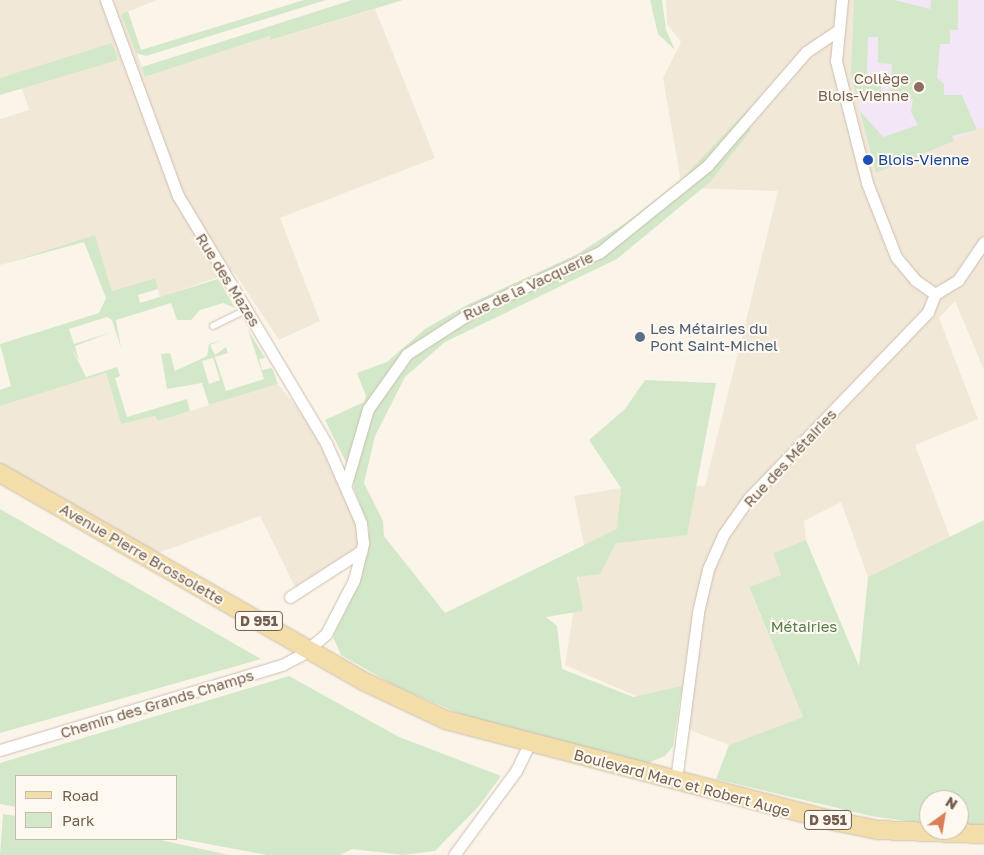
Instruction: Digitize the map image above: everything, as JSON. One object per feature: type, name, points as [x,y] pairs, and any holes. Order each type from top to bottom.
[{"type":"main road","name":"Avenue Pierre Brossolette","points":[[0,473],[310,650],[446,720],[530,744]]},
{"type":"main road","name":"Boulevard Marc et Robert Auge","points":[[530,744],[878,830],[984,834]]},
{"type":"street","name":"Rue des Mazes","points":[[106,0],[178,196],[346,484],[364,533],[361,551],[344,600],[326,634],[310,650]]},
{"type":"street","points":[[842,0],[837,31],[841,84],[868,183],[896,257],[914,280],[935,294]]},
{"type":"street","name":"Rue de la Vacquerie","points":[[346,484],[368,410],[407,354],[461,317],[600,252],[707,166],[806,52],[837,31]]},
{"type":"street","name":"Rue des Métairies","points":[[676,780],[698,612],[708,569],[724,535],[749,498],[917,324],[935,294],[958,280],[984,242]]},
{"type":"street","points":[[290,597],[361,551]]},
{"type":"street","name":"Chemin des Grands Champs","points":[[0,750],[282,665],[310,650]]},
{"type":"street","points":[[454,855],[516,771],[530,744]]},
{"type":"lane","points":[[213,326],[246,310]]},
{"type":"shaded area","points":[[0,0],[157,0],[122,14],[146,77],[270,36],[272,40],[375,9],[435,158],[280,218],[320,321],[279,340],[234,272],[160,297],[154,278],[112,291],[95,235],[0,265],[0,119],[29,110],[17,73],[0,78]]},
{"type":"shaded area","points":[[666,0],[984,0],[984,370],[955,301],[939,318],[978,419],[915,445],[950,537],[868,577],[841,502],[804,521],[806,540],[773,553],[781,575],[749,588],[803,717],[729,745],[685,728],[688,699],[636,696],[565,665],[584,545],[574,496],[621,488],[705,486],[778,191],[682,188],[663,78],[681,42],[667,24]]},
{"type":"shaded area","name":"Collège Blois-Vienne","points":[[854,0],[984,0],[984,127],[876,173],[851,74]]},
{"type":"shaded area","points":[[106,373],[121,424],[155,416],[158,421],[278,384],[326,443],[363,543],[295,587],[260,516],[147,557],[0,473],[0,406]]},
{"type":"green space","points":[[304,0],[326,0],[146,56],[136,53],[121,14],[128,11],[141,50]]},
{"type":"green space","points":[[352,0],[403,0],[271,40],[270,36],[145,77],[142,67]]},
{"type":"green space","points":[[650,0],[662,0],[666,30],[675,50],[658,34]]},
{"type":"green space","name":"Collège Blois-Vienne","points":[[854,0],[894,0],[930,9],[931,0],[958,0],[958,30],[950,30],[950,44],[940,44],[937,78],[944,84],[944,95],[962,95],[977,130],[952,136],[954,141],[876,173],[860,111],[883,137],[918,125],[911,112],[913,99],[889,99],[892,64],[878,63],[878,37],[868,37],[867,74],[881,75],[881,99],[857,100],[851,74]]},
{"type":"green space","points":[[112,43],[118,60],[0,95],[0,78]]},
{"type":"green space","points":[[748,109],[748,116],[705,165],[588,255],[533,281],[397,361],[347,464],[325,420],[364,402],[366,396],[357,373],[387,362],[425,329],[465,306],[576,255],[627,222],[683,178]]},
{"type":"green space","points":[[748,127],[751,130],[710,182],[617,259],[445,342],[405,377],[375,436],[364,483],[383,521],[384,536],[445,613],[617,529],[621,488],[589,440],[625,409],[645,380],[716,383],[687,535],[616,543],[600,574],[577,577],[583,611],[546,617],[557,626],[562,669],[633,697],[682,686],[673,746],[665,756],[648,763],[474,720],[396,686],[341,655],[333,637],[357,587],[369,529],[354,488],[354,472],[370,412],[409,357],[439,333],[574,270]]},
{"type":"green space","points":[[95,235],[112,291],[155,278],[158,289],[138,295],[140,303],[218,279],[235,308],[223,303],[200,310],[191,320],[177,320],[171,303],[116,320],[121,348],[112,320],[107,317],[69,329],[74,344],[112,332],[75,346],[79,361],[71,347],[86,377],[117,367],[120,376],[115,378],[127,417],[187,399],[190,411],[158,421],[155,416],[121,424],[106,373],[0,406],[0,390],[11,386],[0,344],[99,313],[106,298],[84,242],[0,265]]},
{"type":"green space","points":[[248,330],[265,358],[259,359],[262,370],[272,368],[278,384],[209,405],[202,383],[167,389],[161,354],[170,353],[175,371],[207,356],[209,344],[222,340],[210,345],[215,355],[226,347],[228,353],[215,357],[226,391],[264,379]],"holes":[[[213,358],[220,380],[209,384],[202,361]]]},
{"type":"green space","points":[[0,509],[261,659],[0,733]]},
{"type":"green space","name":"Métairies","points":[[984,520],[984,826],[969,826],[969,790],[919,790],[919,823],[871,816],[716,779],[729,745],[803,717],[749,587],[781,575],[773,553],[806,540],[859,666],[868,577]]},
{"type":"green space","points":[[289,676],[399,737],[501,776],[479,806],[435,851],[403,855],[352,849],[340,855],[267,855],[178,838],[178,775],[15,775],[15,807],[0,804],[0,763]]},
{"type":"green space","points":[[3,814],[15,816],[15,840],[161,840],[229,855],[0,855]]},
{"type":"place","name":"Collège Blois-Vienne","points":[[919,87]]},
{"type":"place","name":"Blois-Vienne","points":[[868,160]]},
{"type":"place","name":"Les Métairies du Pont Saint-Michel","points":[[640,337]]}]
